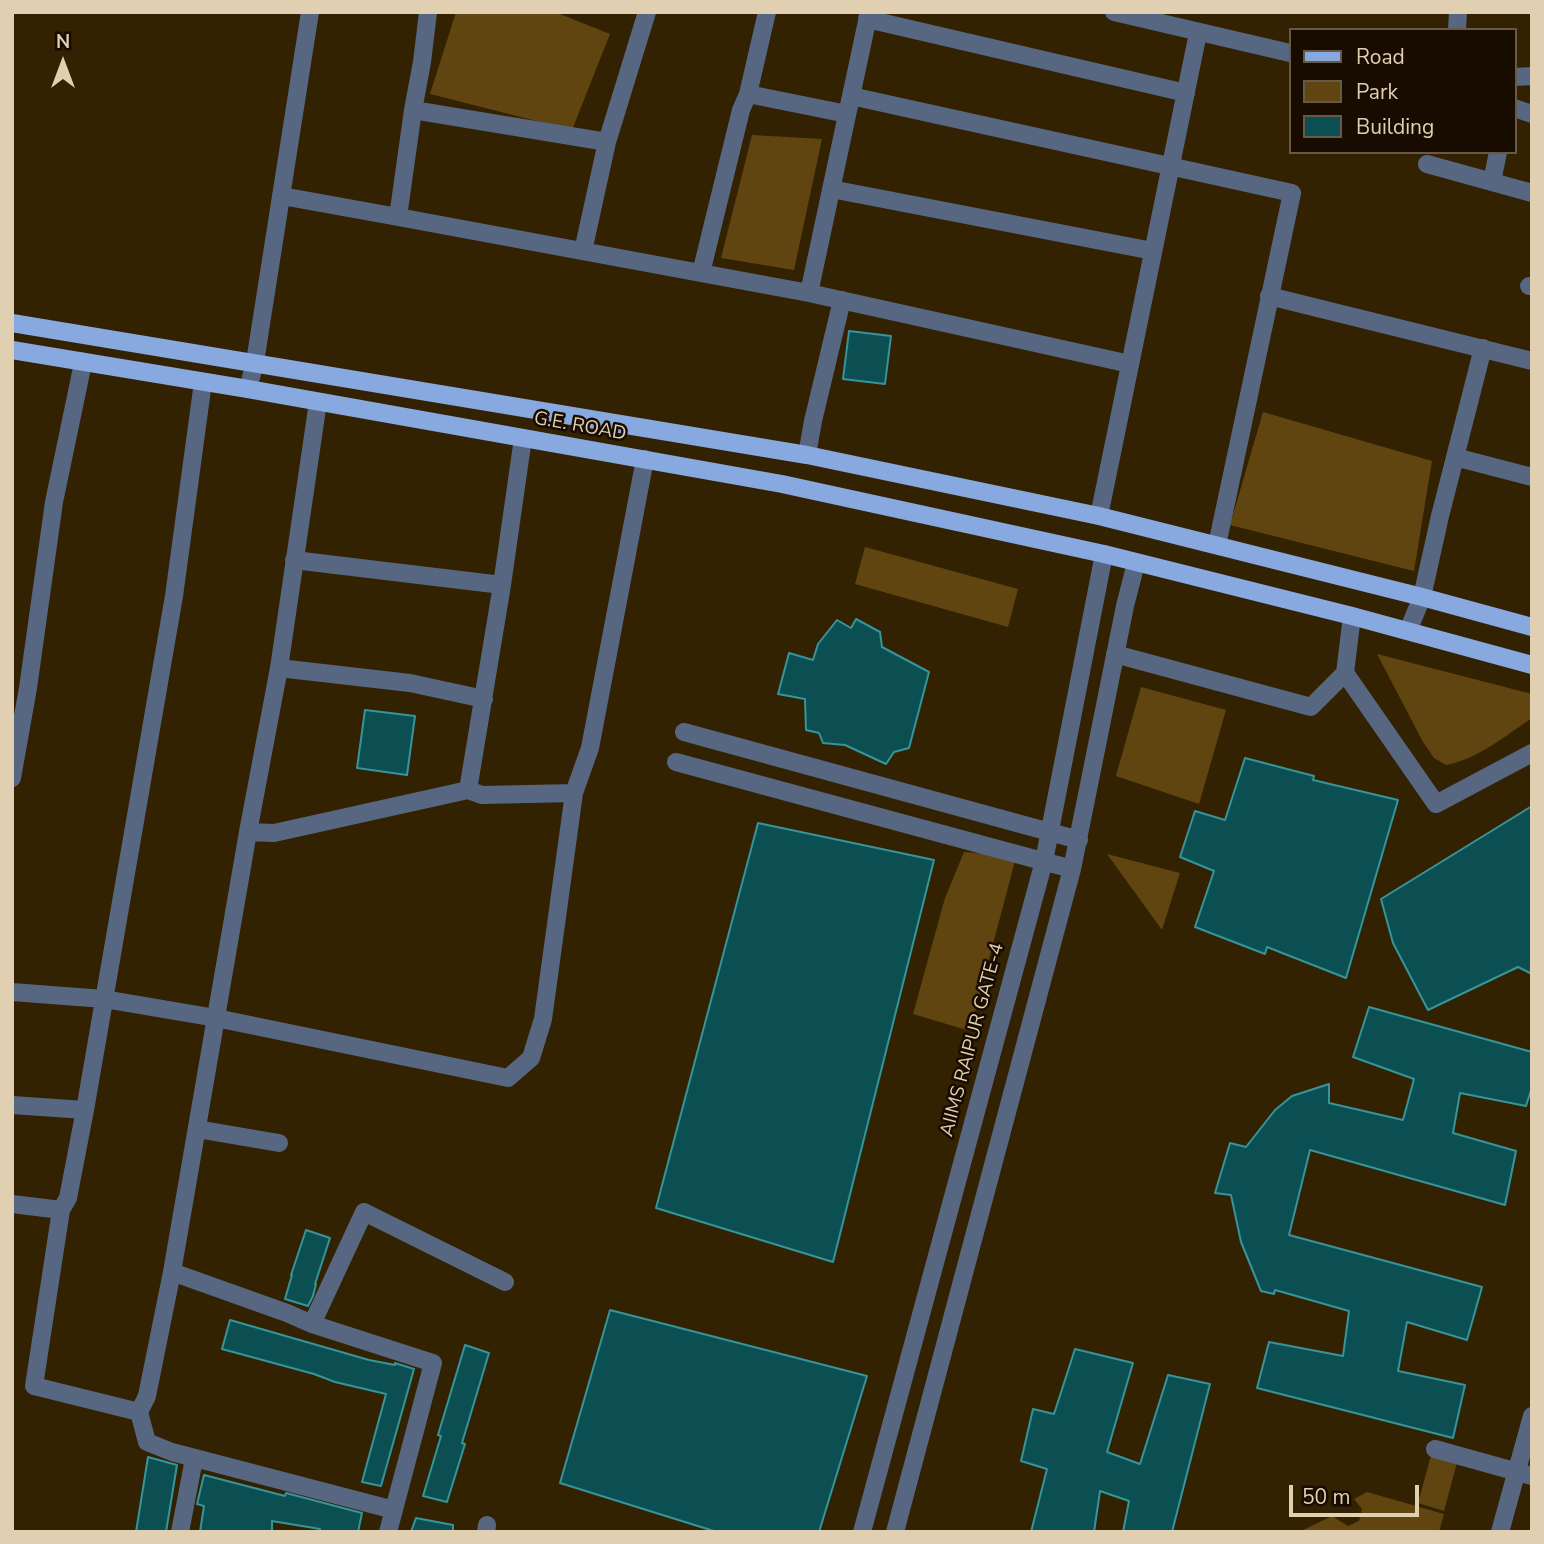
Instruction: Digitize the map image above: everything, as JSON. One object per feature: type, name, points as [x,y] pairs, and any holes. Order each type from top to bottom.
[{"type":"main road","points":[[12,323],[807,455],[1100,516],[1532,627]]},
{"type":"main road","name":"G.E. ROAD","points":[[12,350],[782,484],[1104,554],[1352,616],[1532,665]]},
{"type":"street","points":[[248,389],[255,362],[310,12]]},
{"type":"street","points":[[398,217],[428,12]]},
{"type":"street","points":[[583,251],[607,142],[647,12]]},
{"type":"street","points":[[701,273],[767,12]]},
{"type":"street","points":[[1114,12],[1179,20],[1198,33],[1288,53]]},
{"type":"street","points":[[809,293],[868,16],[1186,93]]},
{"type":"street","points":[[1100,516],[1198,33]]},
{"type":"street","points":[[748,94],[847,114]]},
{"type":"street","points":[[851,96],[1292,193],[1217,545]]},
{"type":"street","points":[[413,110],[607,142]]},
{"type":"street","points":[[1492,182],[1498,154]]},
{"type":"street","points":[[1427,164],[1532,193]]},
{"type":"street","points":[[831,189],[1153,251]]},
{"type":"street","points":[[282,196],[809,293],[1130,364]]},
{"type":"street","points":[[1269,296],[1532,361]]},
{"type":"street","points":[[807,455],[842,300]]},
{"type":"street","points":[[1408,631],[1422,597],[1483,348]]},
{"type":"street","points":[[12,778],[28,688],[54,502],[81,361]]},
{"type":"street","points":[[138,1412],[34,1386],[61,1210],[68,1198],[85,1110],[174,596],[203,382]]},
{"type":"street","points":[[318,402],[279,668],[172,1272],[147,1396],[138,1412],[147,1442],[172,1452],[394,1510]]},
{"type":"street","points":[[468,790],[523,438]]},
{"type":"street","points":[[1455,457],[1532,477]]},
{"type":"street","points":[[12,992],[104,999],[216,1018],[508,1078],[531,1058],[543,1019],[574,793],[590,748],[645,459]]},
{"type":"street","name":"AIIMS RAIPUR GATE-4","points":[[862,1532],[1044,861],[1104,554]]},
{"type":"street","points":[[294,560],[502,585]]},
{"type":"street","points":[[895,1532],[1072,869],[1136,563]]},
{"type":"street","points":[[1115,654],[1311,707],[1345,673],[1352,616]]},
{"type":"street","points":[[279,668],[410,683],[484,699]]},
{"type":"street","points":[[1345,673],[1436,804],[1532,753]]},
{"type":"street","points":[[684,732],[1079,840]]},
{"type":"street","points":[[676,762],[1072,869]]},
{"type":"street","points":[[248,832],[274,833],[468,790],[482,795],[574,793]]},
{"type":"street","points":[[12,1105],[85,1110]]},
{"type":"street","points":[[197,1129],[279,1143]]},
{"type":"street","points":[[12,1204],[61,1210]]},
{"type":"street","points":[[312,1324],[364,1212],[505,1282]]},
{"type":"street","points":[[172,1272],[312,1324],[433,1363],[388,1532]]},
{"type":"street","points":[[1500,1532],[1525,1474],[1532,1416]]},
{"type":"street","points":[[1435,1449],[1525,1474]]},
{"type":"street","points":[[180,1532],[194,1459]]},
{"type":"green space","points":[[456,12],[555,12],[610,34],[572,130],[430,94]]},
{"type":"green space","points":[[752,135],[822,139],[794,270],[721,258]]},
{"type":"green space","points":[[1263,412],[1432,461],[1414,571],[1230,525]]},
{"type":"green space","points":[[865,547],[1018,589],[1008,627],[855,584]]},
{"type":"green space","points":[[1377,654],[1532,694],[1532,718],[1480,752],[1446,765],[1434,758],[1423,742]]},
{"type":"green space","points":[[1141,687],[1226,710],[1199,804],[1116,776]]},
{"type":"green space","points":[[964,852],[1015,861],[970,1031],[913,1014],[945,898]]},
{"type":"green space","points":[[1107,854],[1180,873],[1162,930]]},
{"type":"green space","points":[[1432,1452],[1458,1459],[1444,1511],[1418,1503]]},
{"type":"green space","points":[[1367,1492],[1444,1514],[1439,1532],[1299,1532],[1332,1516],[1348,1526],[1359,1521],[1362,1509],[1354,1499]]},
{"type":"building","points":[[849,331],[891,336],[885,384],[843,379]]},
{"type":"building","points":[[856,619],[880,632],[882,647],[929,672],[909,748],[894,752],[886,764],[845,745],[823,743],[819,733],[806,730],[805,699],[778,694],[789,653],[813,660],[818,644],[837,620],[851,628]]},
{"type":"building","points":[[365,710],[415,716],[407,775],[357,768]]},
{"type":"building","points":[[1245,758],[1314,776],[1313,780],[1398,800],[1346,978],[1267,947],[1265,954],[1195,927],[1214,871],[1180,857],[1195,811],[1225,820]]},
{"type":"building","points":[[1532,806],[1532,974],[1518,967],[1428,1010],[1393,943],[1381,899]]},
{"type":"building","points":[[758,823],[934,860],[833,1262],[656,1208]]},
{"type":"building","points":[[1369,1007],[1532,1052],[1532,1087],[1526,1106],[1460,1093],[1453,1133],[1516,1151],[1505,1205],[1310,1150],[1289,1235],[1482,1287],[1467,1340],[1407,1322],[1398,1371],[1465,1385],[1453,1438],[1257,1388],[1269,1342],[1343,1356],[1349,1311],[1275,1290],[1274,1294],[1261,1291],[1241,1242],[1231,1195],[1215,1193],[1230,1143],[1246,1147],[1275,1110],[1292,1096],[1329,1084],[1329,1103],[1403,1120],[1414,1079],[1353,1057]]},
{"type":"building","points":[[306,1230],[330,1238],[308,1306],[285,1299]]},
{"type":"building","points":[[610,1310],[867,1376],[819,1532],[717,1532],[560,1483]]},
{"type":"building","points":[[230,1320],[369,1360],[395,1363],[414,1369],[381,1486],[362,1482],[386,1394],[222,1349]]},
{"type":"building","points":[[465,1345],[489,1353],[447,1502],[423,1496]]},
{"type":"building","points":[[1075,1349],[1133,1363],[1107,1452],[1140,1464],[1168,1375],[1210,1384],[1172,1532],[1123,1532],[1129,1501],[1100,1491],[1094,1532],[1031,1532],[1047,1469],[1021,1461],[1033,1409],[1054,1414]]},
{"type":"building","points":[[148,1457],[177,1465],[166,1532],[136,1532]]},
{"type":"building","points":[[204,1475],[362,1513],[358,1532],[320,1532],[320,1529],[272,1521],[272,1532],[200,1532],[204,1506],[197,1504]]},
{"type":"building","points":[[416,1518],[453,1525],[453,1532],[411,1532]]}]
